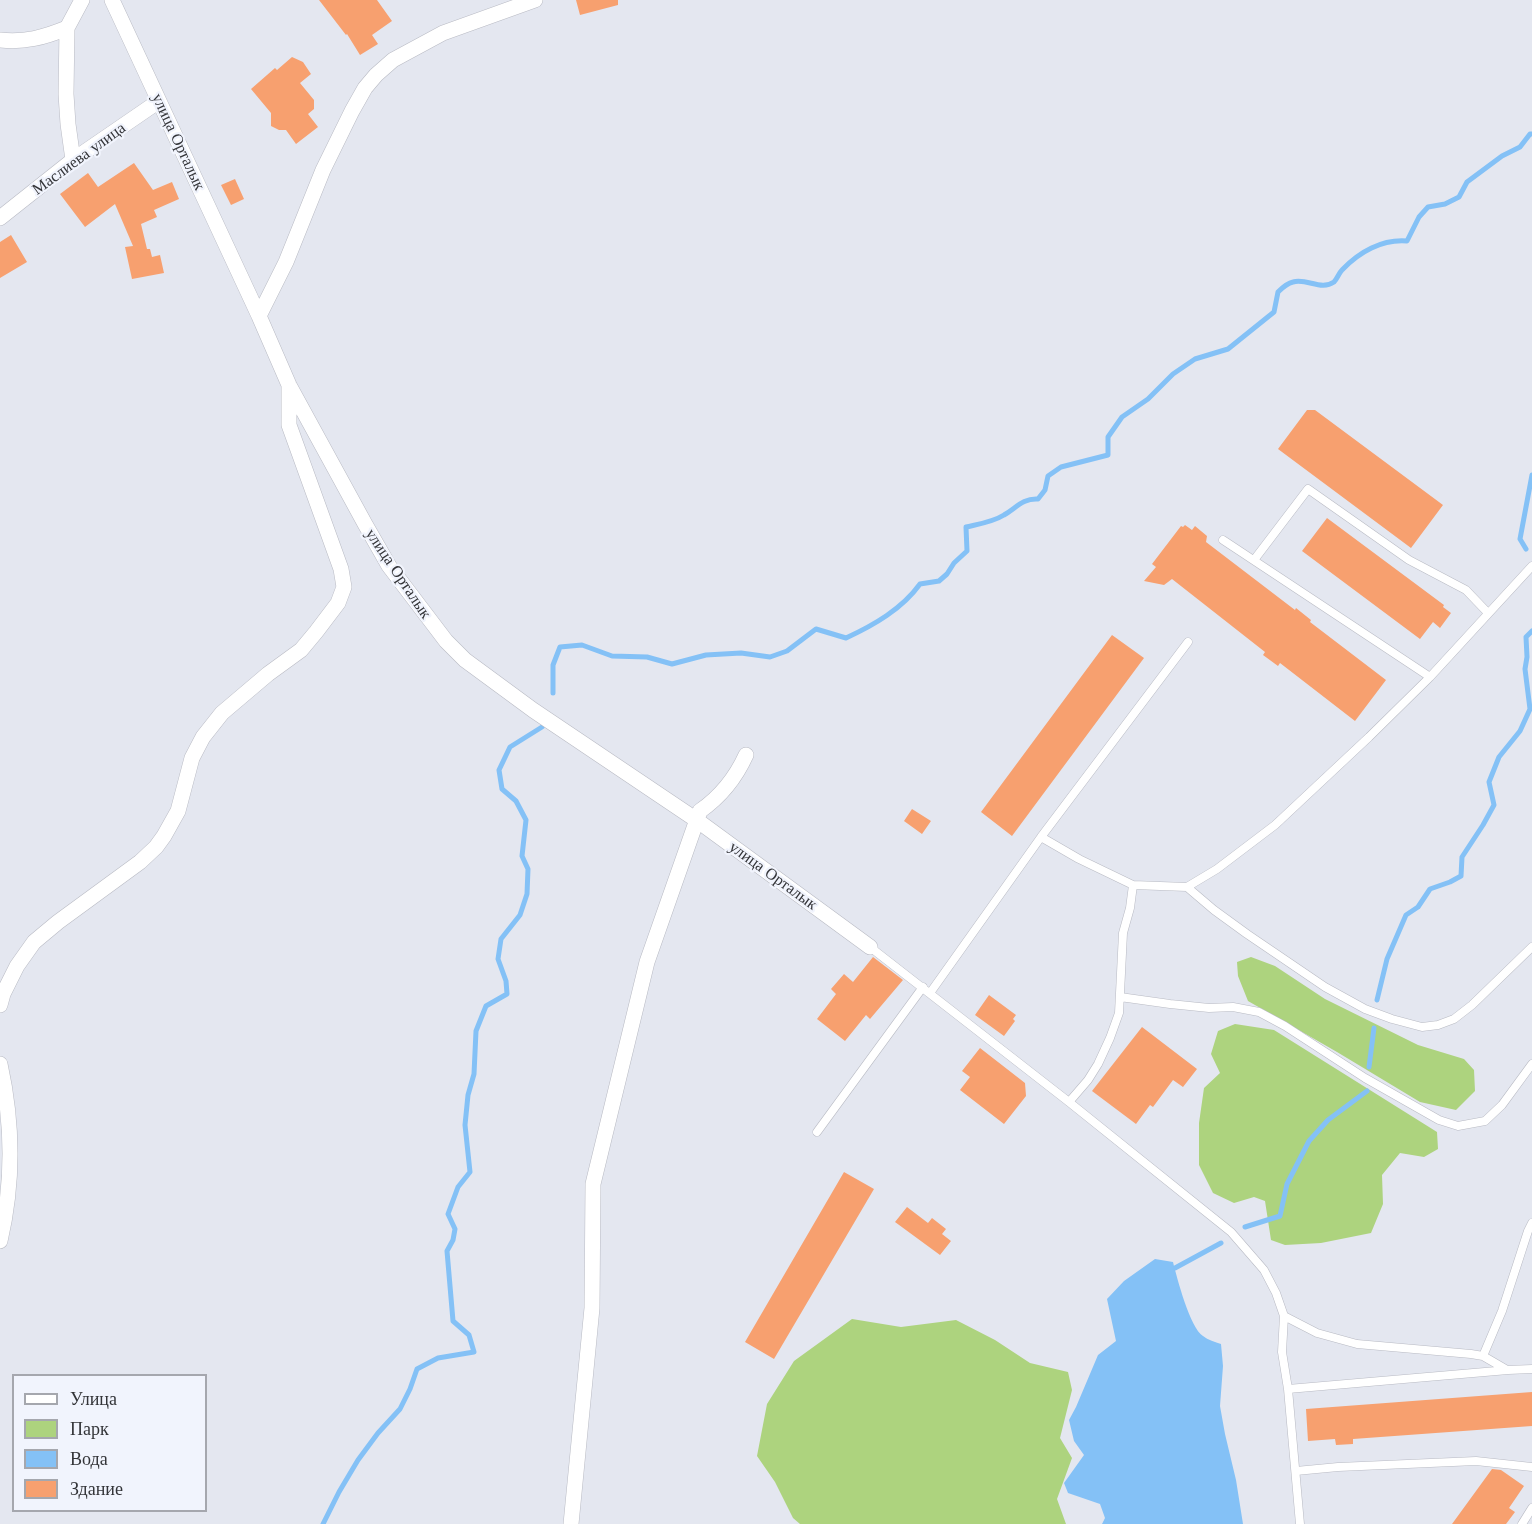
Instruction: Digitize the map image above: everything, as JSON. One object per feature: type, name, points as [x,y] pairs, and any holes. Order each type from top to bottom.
[{"type":"street","points":[[73,160],[66,94],[67,28],[82,0]]},
{"type":"street","name":"улица Орталык","points":[[112,0],[289,385],[389,566],[446,641],[465,660],[532,710],[698,820],[870,947]]},
{"type":"street","points":[[259,316],[286,262],[323,170],[352,111],[365,88],[376,75],[393,60],[443,33],[536,0]]},
{"type":"street","points":[[0,40],[28,40],[67,28]]},
{"type":"street","name":"Маслиева улица","points":[[0,218],[73,160],[159,101]]},
{"type":"street","points":[[0,1005],[17,966],[34,942],[133,868],[156,847],[178,811],[192,758],[203,737],[222,713],[268,674],[301,650],[338,603],[345,587],[341,569],[289,425],[289,385]]},
{"type":"street","points":[[571,1524],[592,1308],[593,1184],[646,962],[700,811],[713,802],[739,770],[746,755]]},
{"type":"street","points":[[0,1064],[9,1117],[10,1140],[7,1212],[0,1241]]},
{"type":"lane","points":[[1254,560],[1308,489],[1409,560],[1466,590],[1488,613]]},
{"type":"lane","points":[[1222,540],[1430,676]]},
{"type":"lane","points":[[1041,837],[1078,859],[1133,885],[1187,887],[1217,869],[1275,825],[1430,676],[1532,566]]},
{"type":"lane","points":[[930,993],[1041,837],[1188,642]]},
{"type":"lane","points":[[1069,1102],[1088,1080],[1110,1038],[1119,1013],[1123,933],[1133,885]]},
{"type":"lane","points":[[1187,887],[1238,928],[1325,987],[1365,1009],[1422,1027],[1438,1025],[1454,1019],[1472,1005],[1532,947]]},
{"type":"lane","points":[[870,947],[1231,1232],[1264,1270],[1276,1293],[1284,1316],[1282,1352],[1288,1389],[1300,1524]]},
{"type":"lane","points":[[817,1132],[923,987]]},
{"type":"lane","points":[[1120,997],[1209,1008],[1233,1007],[1259,1012],[1439,1120],[1458,1126],[1485,1121],[1502,1105],[1532,1064]]},
{"type":"lane","points":[[1483,1356],[1502,1311],[1532,1223]]},
{"type":"lane","points":[[1284,1316],[1317,1333],[1357,1344],[1483,1356],[1508,1370]]},
{"type":"lane","points":[[1288,1389],[1532,1369]]},
{"type":"lane","points":[[1296,1471],[1476,1461],[1532,1467]]},
{"type":"lane","points":[[1522,1524],[1532,1508]]},
{"type":"green space","points":[[1251,957],[1275,966],[1325,999],[1418,1045],[1464,1059],[1474,1070],[1475,1091],[1456,1110],[1420,1102],[1248,1001],[1238,976],[1237,962]]},
{"type":"green space","points":[[1235,1024],[1274,1030],[1437,1132],[1438,1149],[1424,1157],[1400,1153],[1382,1175],[1383,1204],[1371,1233],[1321,1243],[1285,1245],[1271,1240],[1265,1201],[1254,1197],[1234,1203],[1213,1193],[1199,1165],[1199,1123],[1204,1088],[1220,1073],[1211,1054],[1218,1031]]},
{"type":"green space","points":[[852,1319],[901,1327],[956,1320],[995,1340],[1030,1363],[1068,1372],[1072,1390],[1060,1438],[1072,1458],[1057,1499],[1066,1524],[800,1524],[793,1518],[775,1482],[757,1456],[767,1404],[794,1361]]},
{"type":"water","points":[[1155,1259],[1173,1262],[1193,1323],[1203,1336],[1221,1344],[1223,1366],[1220,1406],[1243,1524],[1102,1524],[1105,1518],[1100,1504],[1068,1493],[1064,1483],[1084,1455],[1074,1441],[1069,1420],[1098,1355],[1116,1341],[1107,1299],[1124,1281]]},
{"type":"building","points":[[319,0],[377,0],[392,21],[372,35],[378,44],[360,55],[347,34]]},
{"type":"building","points":[[576,0],[618,0],[618,5],[580,15]]},
{"type":"building","points":[[292,57],[303,62],[311,74],[300,83],[314,100],[314,109],[308,114],[318,127],[296,144],[286,130],[279,130],[271,126],[271,113],[251,89]]},
{"type":"building","points":[[134,163],[153,190],[172,182],[179,199],[154,210],[157,217],[141,224],[147,249],[150,249],[152,257],[160,255],[164,273],[132,279],[125,247],[133,246],[115,204],[85,227],[60,194],[88,173],[98,187]]},
{"type":"building","points":[[235,179],[244,199],[231,205],[221,185]]},
{"type":"building","points":[[11,235],[27,262],[0,278],[0,242]]},
{"type":"building","points":[[1307,410],[1315,410],[1443,505],[1411,548],[1278,449]]},
{"type":"building","points":[[1327,518],[1444,605],[1443,607],[1451,613],[1440,628],[1433,622],[1420,639],[1302,551]]},
{"type":"building","points":[[1185,525],[1192,530],[1195,526],[1207,536],[1206,542],[1295,610],[1296,608],[1311,620],[1310,622],[1386,680],[1355,721],[1280,663],[1278,666],[1263,655],[1265,652],[1172,579],[1164,585],[1144,581],[1156,567],[1152,564],[1181,526]]},
{"type":"building","points":[[1112,635],[1144,658],[1012,836],[981,812]]},
{"type":"building","points":[[912,809],[931,821],[922,834],[904,821]]},
{"type":"building","points":[[873,957],[903,980],[870,1019],[866,1015],[845,1041],[817,1019],[836,994],[831,989],[844,974],[853,982]]},
{"type":"building","points":[[989,995],[1016,1015],[1013,1019],[1015,1021],[1004,1036],[975,1015]]},
{"type":"building","points":[[1142,1027],[1197,1069],[1183,1087],[1173,1080],[1153,1107],[1150,1105],[1136,1124],[1092,1091]]},
{"type":"building","points":[[980,1048],[1025,1083],[1026,1096],[1004,1124],[960,1090],[970,1077],[962,1071]]},
{"type":"building","points":[[844,1172],[874,1189],[774,1359],[745,1342]]},
{"type":"building","points":[[907,1207],[928,1223],[932,1218],[946,1229],[942,1234],[951,1241],[940,1255],[895,1222]]},
{"type":"building","points":[[1532,1392],[1532,1426],[1353,1439],[1353,1444],[1336,1445],[1335,1439],[1308,1441],[1306,1409]]},
{"type":"building","points":[[1492,1469],[1501,1470],[1524,1486],[1509,1508],[1515,1512],[1506,1524],[1452,1524]]},
{"type":"waterway","points":[[553,693],[553,665],[560,647],[582,645],[612,656],[647,657],[672,664],[706,655],[741,653],[770,657],[787,651],[816,629],[846,638],[867,628],[896,609],[920,584],[939,581],[947,574],[954,563],[967,551],[966,527],[995,519],[1024,502],[1038,499],[1045,490],[1048,476],[1061,467],[1108,455],[1108,437],[1122,417],[1148,399],[1173,374],[1195,359],[1228,349],[1274,312],[1278,292],[1285,286],[1298,281],[1319,285],[1329,284],[1334,282],[1341,271],[1363,252],[1389,242],[1407,241],[1419,217],[1428,207],[1445,204],[1459,197],[1467,182],[1502,156],[1520,147],[1532,134]]},
{"type":"waterway","points":[[1526,549],[1520,539],[1532,475]]},
{"type":"waterway","points":[[1377,1000],[1387,959],[1406,915],[1418,907],[1430,889],[1461,876],[1462,857],[1494,805],[1489,782],[1499,757],[1520,731],[1530,709],[1525,669],[1526,637],[1532,631]]},
{"type":"waterway","points":[[323,1524],[358,1460],[400,1409],[417,1369],[438,1358],[474,1352],[469,1335],[453,1321],[447,1251],[453,1240],[455,1229],[448,1214],[458,1187],[470,1172],[465,1125],[468,1095],[474,1074],[476,1031],[486,1006],[507,994],[506,981],[498,959],[501,939],[520,915],[527,894],[528,869],[522,856],[526,820],[516,801],[502,789],[499,770],[510,747],[542,727]]},
{"type":"waterway","points":[[1369,1067],[1374,1028]]},
{"type":"waterway","points":[[1245,1227],[1280,1216],[1287,1184],[1309,1141],[1328,1120],[1367,1091]]},
{"type":"waterway","points":[[1175,1268],[1221,1243]]}]
